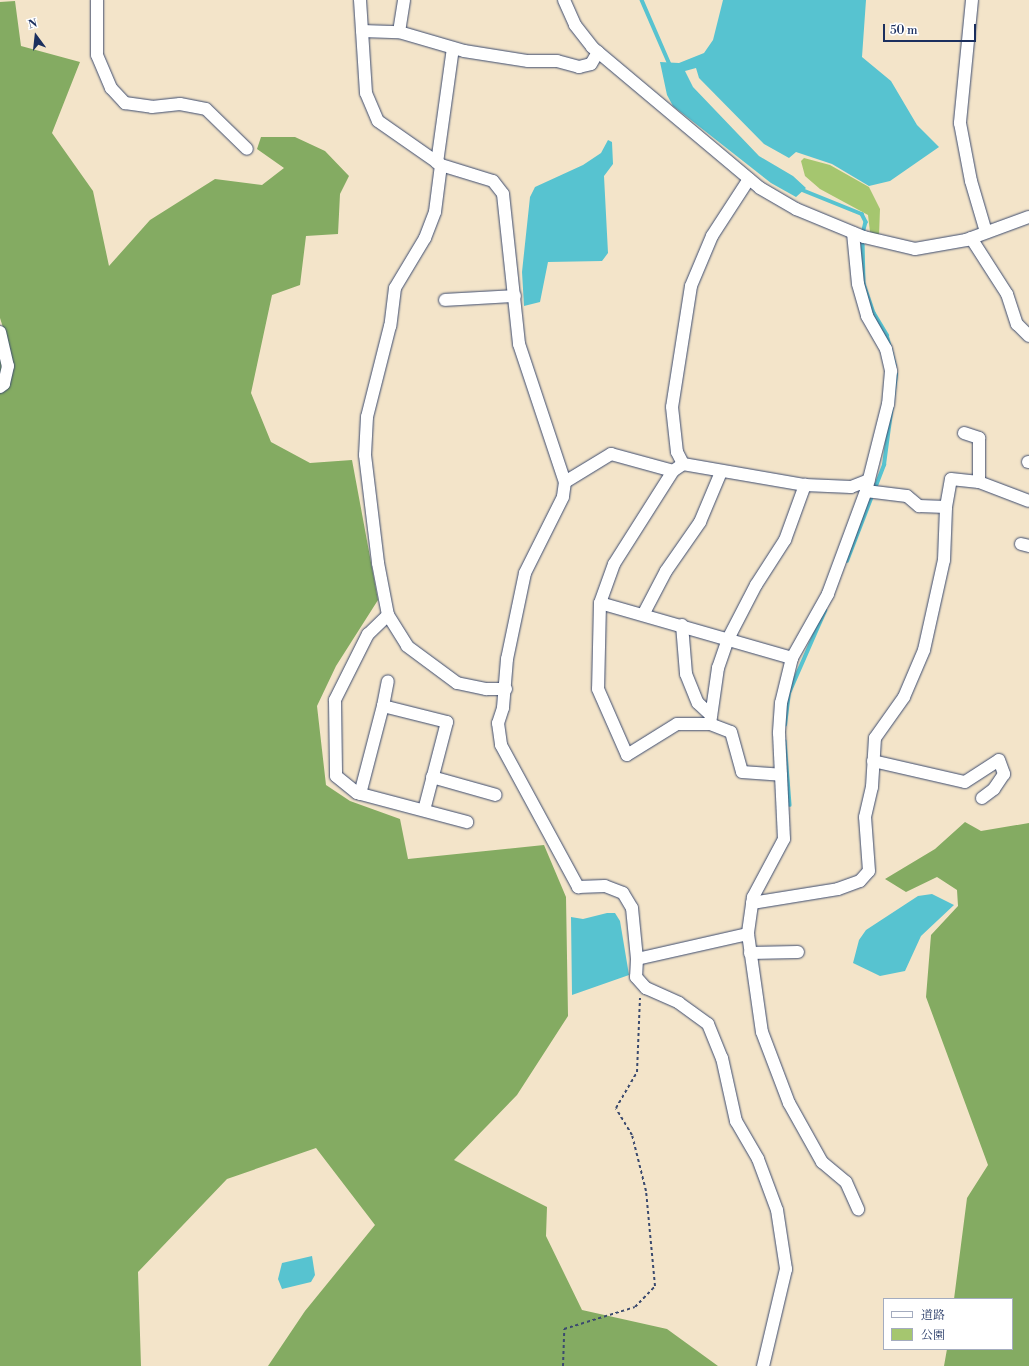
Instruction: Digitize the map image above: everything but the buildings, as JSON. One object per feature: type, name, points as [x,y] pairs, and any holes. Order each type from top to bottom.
[{"type":"street","points":[[98,0],[97,55],[111,88],[125,103],[152,107],[180,104],[206,109],[247,149]]},
{"type":"street","points":[[360,0],[366,93],[378,121],[439,164],[492,181],[503,194],[519,344],[565,482],[563,497],[525,573],[511,631],[506,689],[498,734],[507,760],[578,887],[605,886],[623,893],[632,908],[638,979],[646,988],[679,1002],[708,1024],[722,1058],[736,1121],[758,1159],[777,1210],[786,1269],[763,1366]]},
{"type":"street","points":[[399,32],[404,0]]},
{"type":"street","points":[[564,0],[582,36],[598,52],[749,179],[796,210],[853,233],[915,249],[929,249],[970,238],[1029,217]]},
{"type":"street","points":[[972,0],[960,123],[971,181],[986,232]]},
{"type":"street","points":[[362,31],[399,32],[453,48],[528,61],[557,61],[579,68],[591,64],[598,52]]},
{"type":"street","points":[[453,48],[439,164],[435,212],[425,238],[395,288],[390,326],[367,416],[365,455],[378,564],[388,615],[407,646],[457,682],[486,689],[506,689]]},
{"type":"street","points":[[683,464],[677,452],[672,407],[691,286],[712,236],[749,179]]},
{"type":"street","points":[[853,233],[858,284],[867,316],[886,349],[891,371],[888,404],[868,485],[828,594],[792,658],[781,703],[781,775],[784,839],[752,903],[748,934],[762,1032],[789,1103],[822,1162],[846,1182],[858,1209]]},
{"type":"street","points":[[970,238],[1007,294],[1017,324],[1029,336]]},
{"type":"street","points":[[444,300],[515,296]]},
{"type":"street","points":[[0,332],[8,366],[4,384],[0,387]]},
{"type":"street","points":[[964,433],[979,438],[979,482]]},
{"type":"street","points":[[565,482],[611,454],[673,471]]},
{"type":"street","points":[[710,720],[677,724],[626,755],[598,689],[600,603],[614,564],[673,471],[683,464],[721,472],[805,485],[851,487],[868,485],[907,496],[918,506],[946,507]]},
{"type":"street","points":[[644,613],[666,571],[700,522],[721,472]]},
{"type":"street","points":[[752,903],[838,888],[860,881],[869,871],[865,817],[875,738],[904,698],[933,620],[944,560],[946,507],[951,479],[979,482],[1029,501]]},
{"type":"street","points":[[710,720],[718,668],[728,639],[756,585],[785,540],[805,485]]},
{"type":"street","points":[[600,603],[644,613],[792,658]]},
{"type":"street","points":[[388,615],[368,634],[334,700],[336,776],[360,794],[467,822]]},
{"type":"street","points":[[682,625],[686,674],[698,703],[710,720],[731,732],[742,772],[781,775]]},
{"type":"street","points":[[360,794],[388,681]]},
{"type":"street","points":[[383,706],[447,722],[424,810]]},
{"type":"street","points":[[873,761],[965,782],[999,760],[1004,774],[994,789],[982,798]]},
{"type":"street","points":[[432,776],[496,795]]},
{"type":"street","points":[[637,959],[748,934]]},
{"type":"street","points":[[750,953],[798,952]]},
{"type":"path","points":[[562,1366],[564,1330],[635,1307],[655,1286],[646,1191],[632,1134],[616,1108],[636,1072],[641,1024],[638,979]]},
{"type":"green space","points":[[15,1],[21,46],[80,62],[52,133],[93,191],[109,266],[150,220],[215,179],[262,185],[284,168],[257,149],[261,137],[295,137],[325,151],[349,176],[340,194],[338,234],[306,236],[300,285],[272,295],[251,393],[271,442],[310,463],[352,460],[378,600],[336,666],[317,706],[326,785],[350,801],[400,819],[408,859],[544,845],[566,897],[568,1016],[517,1095],[454,1160],[547,1207],[546,1236],[582,1310],[667,1329],[718,1366],[268,1366],[305,1311],[375,1225],[316,1148],[227,1179],[138,1272],[141,1366],[0,1366],[0,345],[8,343],[0,318],[0,2]]},
{"type":"green space","points":[[804,158],[830,165],[869,187],[880,209],[879,236],[870,232],[868,215],[820,189],[805,176],[801,161]]},
{"type":"green space","points":[[965,822],[981,831],[1029,823],[1029,1366],[944,1366],[947,1350],[1013,1350],[1013,1298],[954,1298],[967,1198],[988,1165],[926,997],[931,935],[958,906],[957,890],[937,877],[906,892],[885,879],[935,849]]},
{"type":"water","points":[[723,0],[866,0],[862,57],[891,81],[917,125],[939,147],[890,181],[869,186],[832,164],[796,152],[789,158],[764,144],[699,78],[696,68],[685,71],[693,87],[759,156],[793,176],[806,188],[796,197],[771,183],[673,106],[667,95],[660,62],[679,63],[704,53],[713,40]]},
{"type":"water","points":[[608,140],[612,142],[613,164],[604,176],[608,253],[602,261],[548,262],[540,302],[524,306],[522,272],[530,197],[535,187],[583,165],[601,153]]},
{"type":"water","points":[[932,894],[954,905],[921,936],[905,971],[880,976],[853,963],[859,940],[866,930],[918,896]]},
{"type":"water","points":[[607,913],[615,913],[620,921],[629,975],[572,995],[571,917],[583,919]]},
{"type":"water","points":[[312,1256],[315,1275],[311,1282],[282,1289],[278,1279],[282,1263]]},
{"type":"waterway","points":[[642,0],[671,67]]},
{"type":"waterway","points":[[800,189],[862,214],[866,222],[863,234]]},
{"type":"waterway","points":[[863,240],[864,284],[874,313],[887,335],[895,365]]},
{"type":"waterway","points":[[847,561],[884,465],[896,375]]},
{"type":"waterway","points":[[785,725],[789,693],[825,611]]},
{"type":"waterway","points":[[785,741],[790,805]]}]
